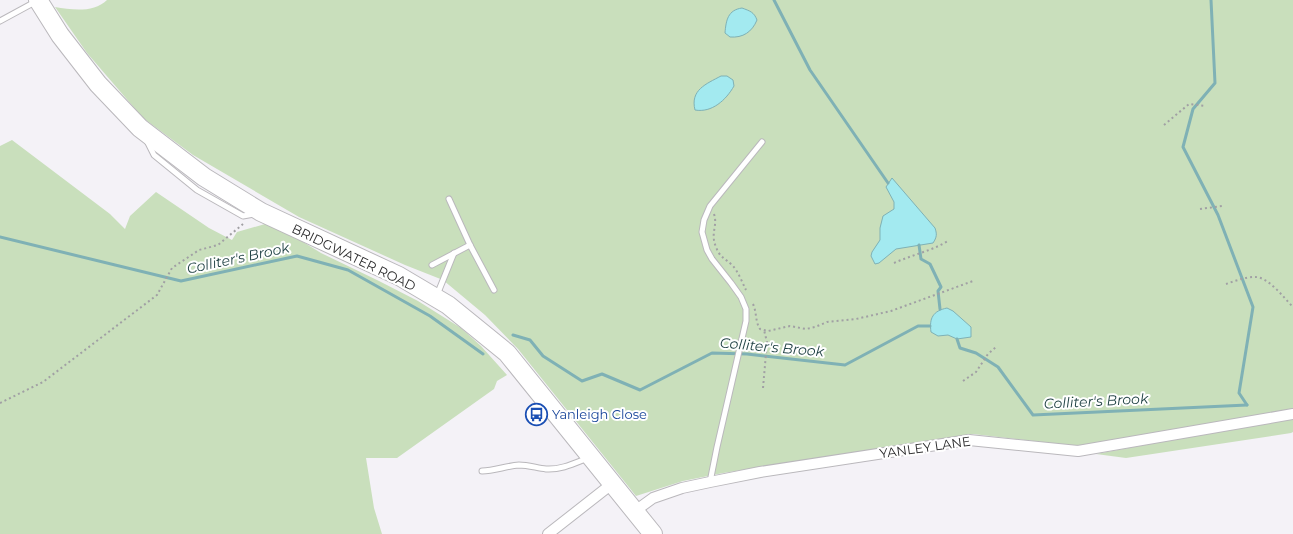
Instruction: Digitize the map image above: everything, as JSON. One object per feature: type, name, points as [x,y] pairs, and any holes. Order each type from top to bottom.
[{"type":"highway","name":"BRIDGWATER ROAD","points":[[38,0],[60,35],[98,84],[140,128],[204,177],[261,212],[399,276],[448,306],[507,353],[654,534]]},
{"type":"street","name":"YANLEY LANE","points":[[635,511],[653,498],[682,488],[710,482],[760,472],[969,440],[1078,451],[1293,414]]},
{"type":"street","points":[[548,534],[613,484]]},
{"type":"lane","points":[[0,21],[38,0]]},
{"type":"lane","points":[[710,482],[742,342],[746,322],[746,309],[741,297],[712,259],[707,250],[702,232],[704,220],[710,206],[762,142]]},
{"type":"lane","points":[[449,199],[470,245],[494,290]]},
{"type":"lane","points":[[432,265],[470,245]]},
{"type":"lane","points":[[436,298],[454,253]]},
{"type":"lane","points":[[482,471],[490,471],[519,465],[548,469],[564,468],[591,457]]},
{"type":"path","points":[[1164,125],[1183,108],[1190,104],[1206,106]]},
{"type":"path","points":[[1200,209],[1222,206]]},
{"type":"path","points":[[714,214],[716,220],[712,236],[720,256],[733,266],[749,296]]},
{"type":"path","points":[[0,403],[43,382],[157,295],[172,268],[199,250],[218,245],[243,224]]},
{"type":"path","points":[[894,263],[918,253],[935,249],[948,241]]},
{"type":"path","points":[[1226,284],[1256,276],[1264,279],[1293,307]]},
{"type":"path","points":[[752,302],[760,329],[768,331],[790,326],[806,328],[815,327],[827,322],[856,320],[891,311],[973,281]]},
{"type":"path","points":[[763,388],[766,349],[764,330]]},
{"type":"path","points":[[962,381],[976,372],[988,354],[996,347]]},
{"type":"green space","points":[[107,0],[1293,0],[1293,409],[1077,446],[973,434],[723,473],[683,481],[636,496],[518,349],[485,315],[443,280],[405,265],[299,217],[193,155],[143,118],[87,53],[55,7],[82,10],[96,7]]},
{"type":"green space","points":[[12,140],[110,214],[125,229],[130,216],[156,192],[209,228],[232,240],[237,232],[265,224],[295,237],[321,253],[418,301],[461,328],[481,346],[507,375],[497,381],[494,389],[397,458],[366,458],[374,508],[382,534],[0,534],[0,146]]},
{"type":"green space","points":[[1293,418],[1293,432],[1291,433],[1126,458],[1096,454]]},
{"type":"water","points":[[742,8],[755,15],[757,20],[750,31],[743,35],[730,37],[725,33],[727,20],[731,13]]},
{"type":"water","points":[[721,76],[727,76],[733,80],[734,86],[731,91],[723,101],[713,107],[695,110],[695,97],[700,88]]},
{"type":"water","points":[[892,178],[935,228],[936,237],[933,243],[896,249],[879,263],[875,264],[871,256],[880,240],[880,228],[883,216],[894,209],[894,202],[886,187]]},
{"type":"water","points":[[947,308],[953,311],[971,327],[971,337],[957,339],[948,335],[938,336],[931,332],[931,319],[935,313]]},
{"type":"waterway","points":[[774,0],[810,70],[888,183]]},
{"type":"waterway","points":[[1211,0],[1215,83],[1193,109],[1183,147],[1218,215],[1253,307],[1239,393],[1247,405]]},
{"type":"waterway","name":"Colliter's Brook","points":[[0,237],[181,281],[297,256],[348,270],[430,316],[483,354]]},
{"type":"waterway","points":[[919,245],[921,259],[930,264],[941,287],[938,291],[940,309]]},
{"type":"waterway","name":"Colliter's Brook","points":[[513,335],[530,340],[543,356],[582,381],[602,374],[640,390],[712,353],[747,354],[845,365],[918,326],[930,326]]},
{"type":"waterway","name":"Colliter's Brook","points":[[957,339],[960,348],[976,353],[998,367],[1033,415],[1247,405]]},
{"type":"place","name":"Yanleigh Close","points":[[537,414]]}]
